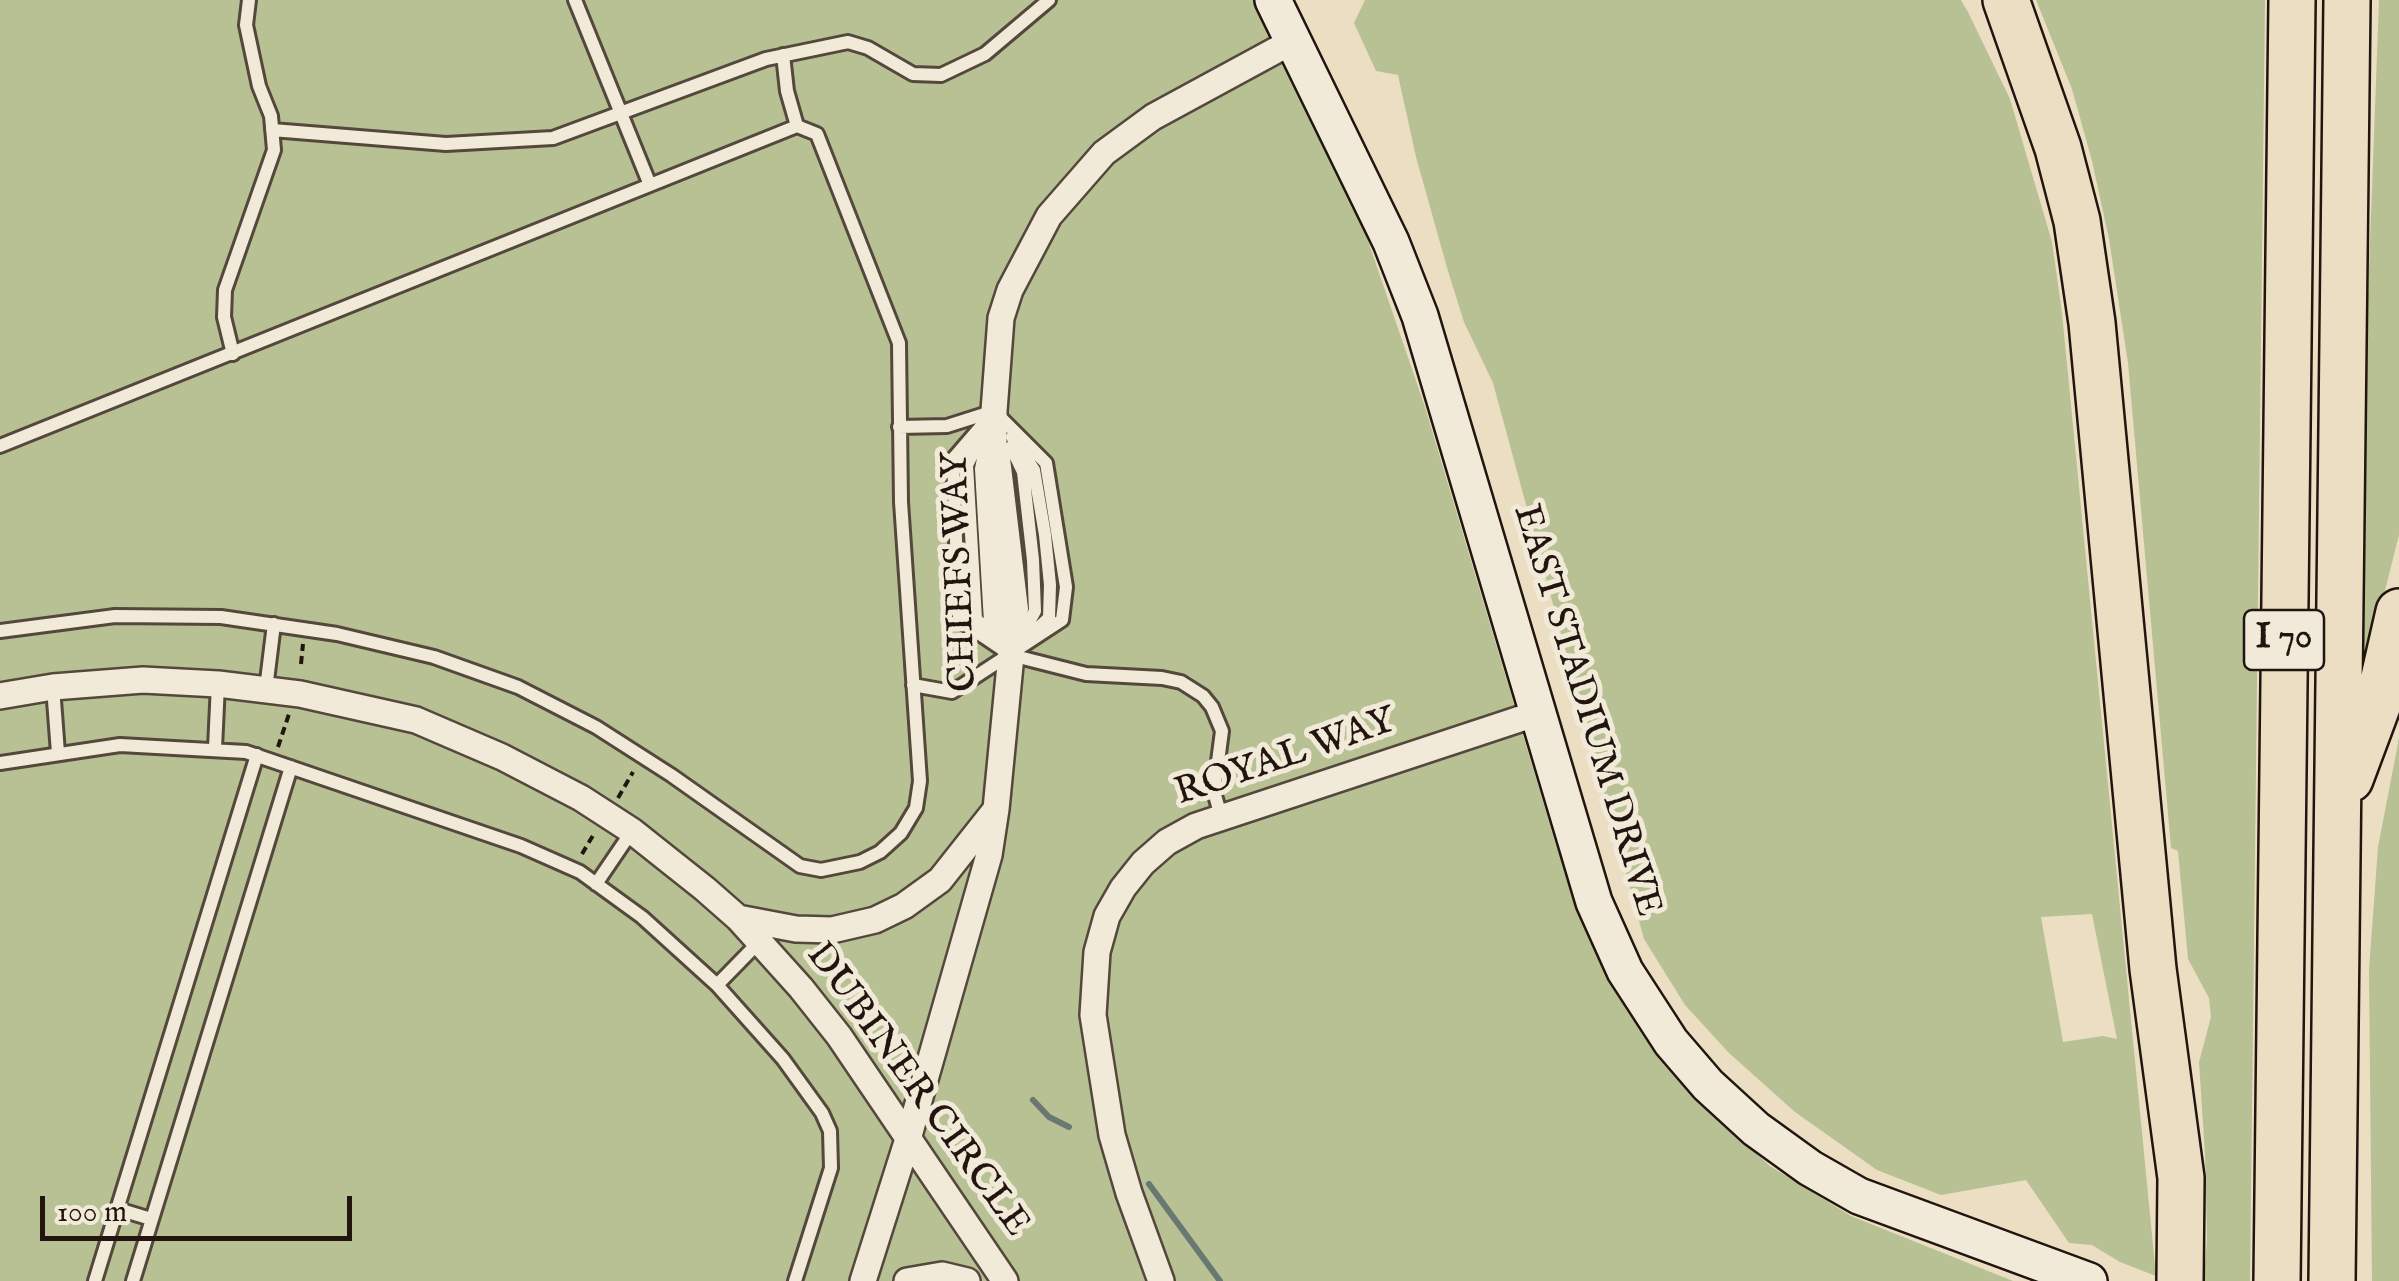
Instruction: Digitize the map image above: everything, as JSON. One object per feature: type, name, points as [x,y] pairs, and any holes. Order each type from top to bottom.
[{"type":"highway","points":[[1982,0],[2058,148]]},
{"type":"highway","points":[[2006,0],[2058,148],[2077,221],[2092,323],[2154,969],[2182,1178],[2180,1281]]},
{"type":"highway","name":"I 70","points":[[2277,1281],[2292,0]]},
{"type":"highway","name":"I 70","points":[[2332,1281],[2347,0]]},
{"type":"highway","points":[[2339,809],[2378,704],[2399,612]]},
{"type":"main road","name":"EAST STADIUM DRIVE","points":[[1274,0],[1391,242],[1420,316],[1594,902],[1625,970],[1671,1042],[1708,1084],[1756,1129],[1810,1168],[1859,1196],[2033,1267],[2089,1281]]},
{"type":"street","name":"CHIEFS WAY","points":[[863,1281],[989,855],[996,810],[1010,655],[994,472],[994,412],[1001,318],[1010,290],[1049,216],[1104,153],[1152,117],[1293,41]]},
{"type":"street","name":"DUBINER CIRCLE","points":[[0,696],[53,687],[142,680],[266,689],[370,709],[452,734],[546,778],[632,831],[738,918],[760,941],[840,1036],[1005,1281]]},
{"type":"street","name":"ROYAL WAY","points":[[1161,1281],[1129,1193],[1100,1074],[1092,982],[1107,916],[1122,888],[1143,862],[1167,842],[1220,816],[1538,712]]},
{"type":"street","points":[[738,918],[796,929],[832,930],[875,920],[904,906],[940,880],[996,810]]},
{"type":"street","points":[[907,1281],[942,1275],[967,1281]]},
{"type":"lane","points":[[233,354],[224,317],[225,290],[274,150],[246,25],[249,0]]},
{"type":"lane","points":[[575,0],[650,185]]},
{"type":"lane","points":[[272,130],[446,144],[552,138],[782,55],[848,42],[868,48],[912,74],[941,75],[985,54],[1049,0]]},
{"type":"lane","points":[[782,55],[797,126]]},
{"type":"lane","points":[[0,446],[797,126],[817,134],[894,322],[899,343],[899,428],[920,781],[916,808],[901,833],[880,852],[860,862],[821,870],[800,866],[596,728],[518,687],[462,667],[337,634],[221,617],[115,616],[0,631]]},
{"type":"lane","points":[[899,428],[946,426],[994,412]]},
{"type":"lane","points":[[913,685],[952,692],[1062,620],[1066,587],[1046,463],[994,412]]},
{"type":"lane","points":[[994,412],[954,459],[959,620],[1010,655],[1086,674],[1181,682],[1203,696],[1222,731],[1214,792],[1220,816]]},
{"type":"lane","points":[[266,689],[274,624]]},
{"type":"lane","points":[[215,748],[218,684]]},
{"type":"lane","points":[[53,687],[58,754]]},
{"type":"lane","points":[[0,762],[120,746],[215,748],[257,755],[551,857],[596,884],[642,917],[717,986],[784,1058],[830,1131],[830,1174],[795,1281]]},
{"type":"lane","points":[[95,1281],[257,755]]},
{"type":"lane","points":[[133,1281],[291,767]]},
{"type":"lane","points":[[596,884],[632,831]]},
{"type":"lane","points":[[717,986],[760,941]]},
{"type":"lane","points":[[118,1209],[151,1219]]},
{"type":"path","points":[[278,747],[290,710]]},
{"type":"path","points":[[618,798],[642,757]]},
{"type":"path","points":[[580,858],[597,828]]},
{"type":"green space","points":[[0,0],[1257,0],[1365,232],[1425,407],[1556,845],[1599,957],[1635,1020],[1689,1092],[1770,1166],[1851,1216],[2013,1281],[0,1281]]},
{"type":"green space","points":[[1365,0],[1961,0],[2010,99],[2052,242],[2156,1276],[2120,1262],[2092,1245],[2069,1243],[2026,1180],[1941,1195],[1877,1170],[1795,1112],[1729,1053],[1685,1005],[1644,939],[1493,383],[1464,322],[1448,271],[1398,75],[1376,71],[1354,23]],"holes":[[[2092,914],[2117,1039],[2103,1036],[2063,1042],[2041,917]]]},
{"type":"green space","points":[[2036,0],[2265,0],[2250,1281],[2204,1281],[2207,1237],[2199,1062],[2211,1017],[2209,998],[2188,959],[2178,851],[2171,848],[2128,363],[2109,239],[2092,161],[2072,89]]},
{"type":"green space","points":[[2379,0],[2399,0],[2399,535],[2367,662],[2361,662],[2359,539]]},
{"type":"green space","points":[[2399,738],[2399,1281],[2372,1281],[2369,970],[2378,847]]},
{"type":"waterway","points":[[1033,1100],[1049,1117],[1069,1127]]},
{"type":"waterway","points":[[1149,1184],[1220,1281]]}]
